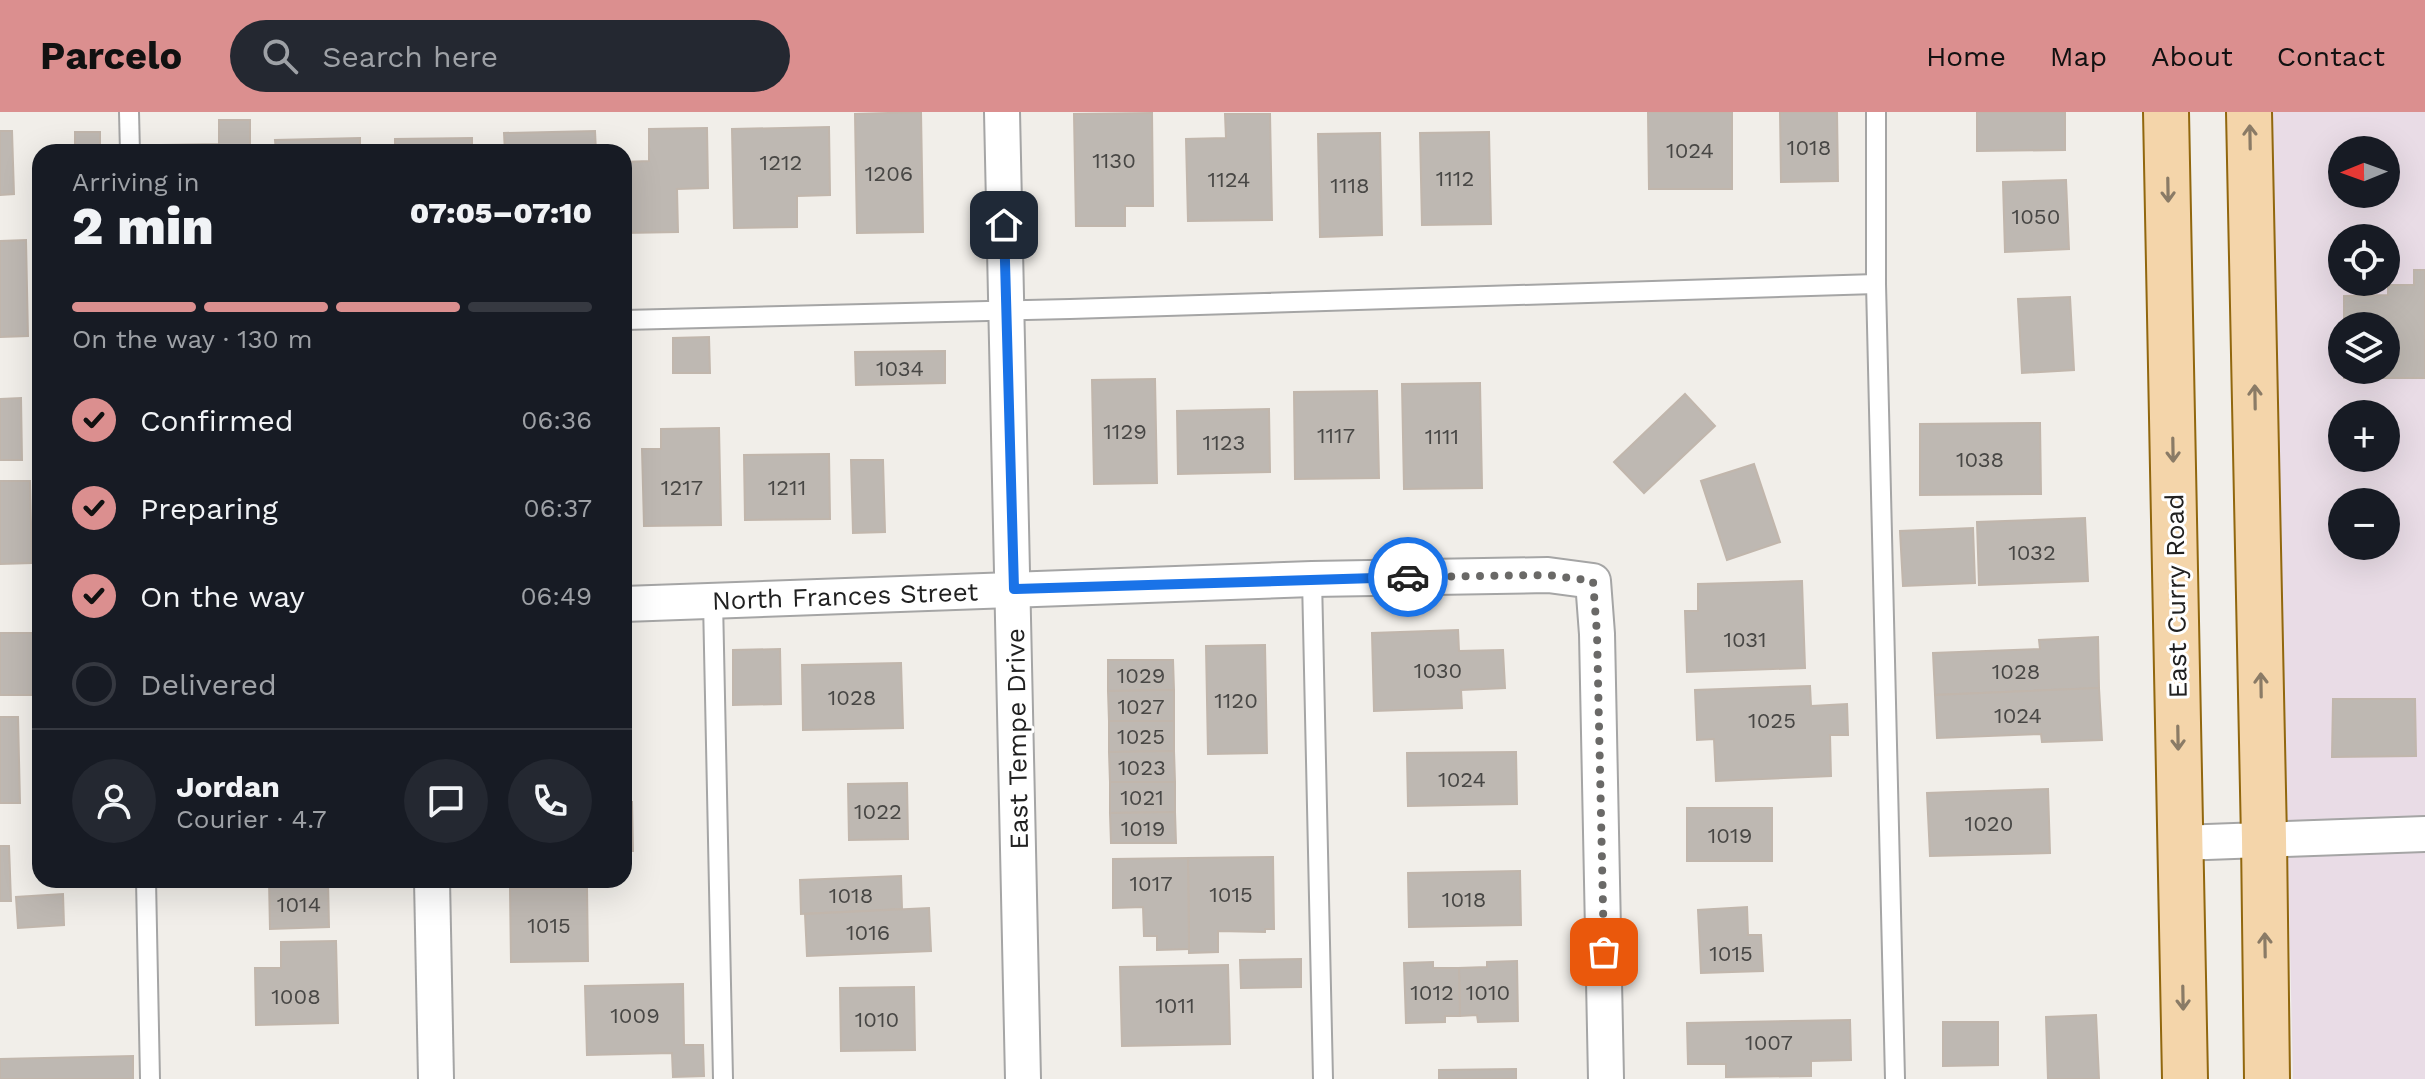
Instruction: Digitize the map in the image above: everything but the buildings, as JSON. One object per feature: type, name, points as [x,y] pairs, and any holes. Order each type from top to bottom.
[{"type":"main road","name":"East Curry Road","points":[[2166,112],[2185,1079]]},
{"type":"main road","points":[[2249,112],[2267,1079]]},
{"type":"street","name":"East Tempe Drive","points":[[1002,112],[1023,1079]]},
{"type":"street","name":"North Frances Street","points":[[632,604],[1312,579],[1548,575],[1593,581],[1597,634],[1606,1079]]},
{"type":"street","points":[[2180,843],[2425,834]]},
{"type":"street","points":[[432,888],[436,1079]]},
{"type":"lane","points":[[129,112],[130,144]]},
{"type":"lane","points":[[1876,112],[1876,284],[1895,1079]]},
{"type":"lane","points":[[632,320],[1876,284]]},
{"type":"lane","points":[[1312,579],[1323,1079]]},
{"type":"lane","points":[[713,601],[723,1079]]},
{"type":"lane","points":[[146,888],[150,1079]]},
{"type":"shaded area","points":[[2271,112],[2425,112],[2425,1079],[2293,1079]]},
{"type":"way so far","points":[[1408,577],[1548,575],[1593,581],[1597,634],[1604,952]]},
{"type":"route","points":[[1004,225],[1014,589],[1408,577]]}]
